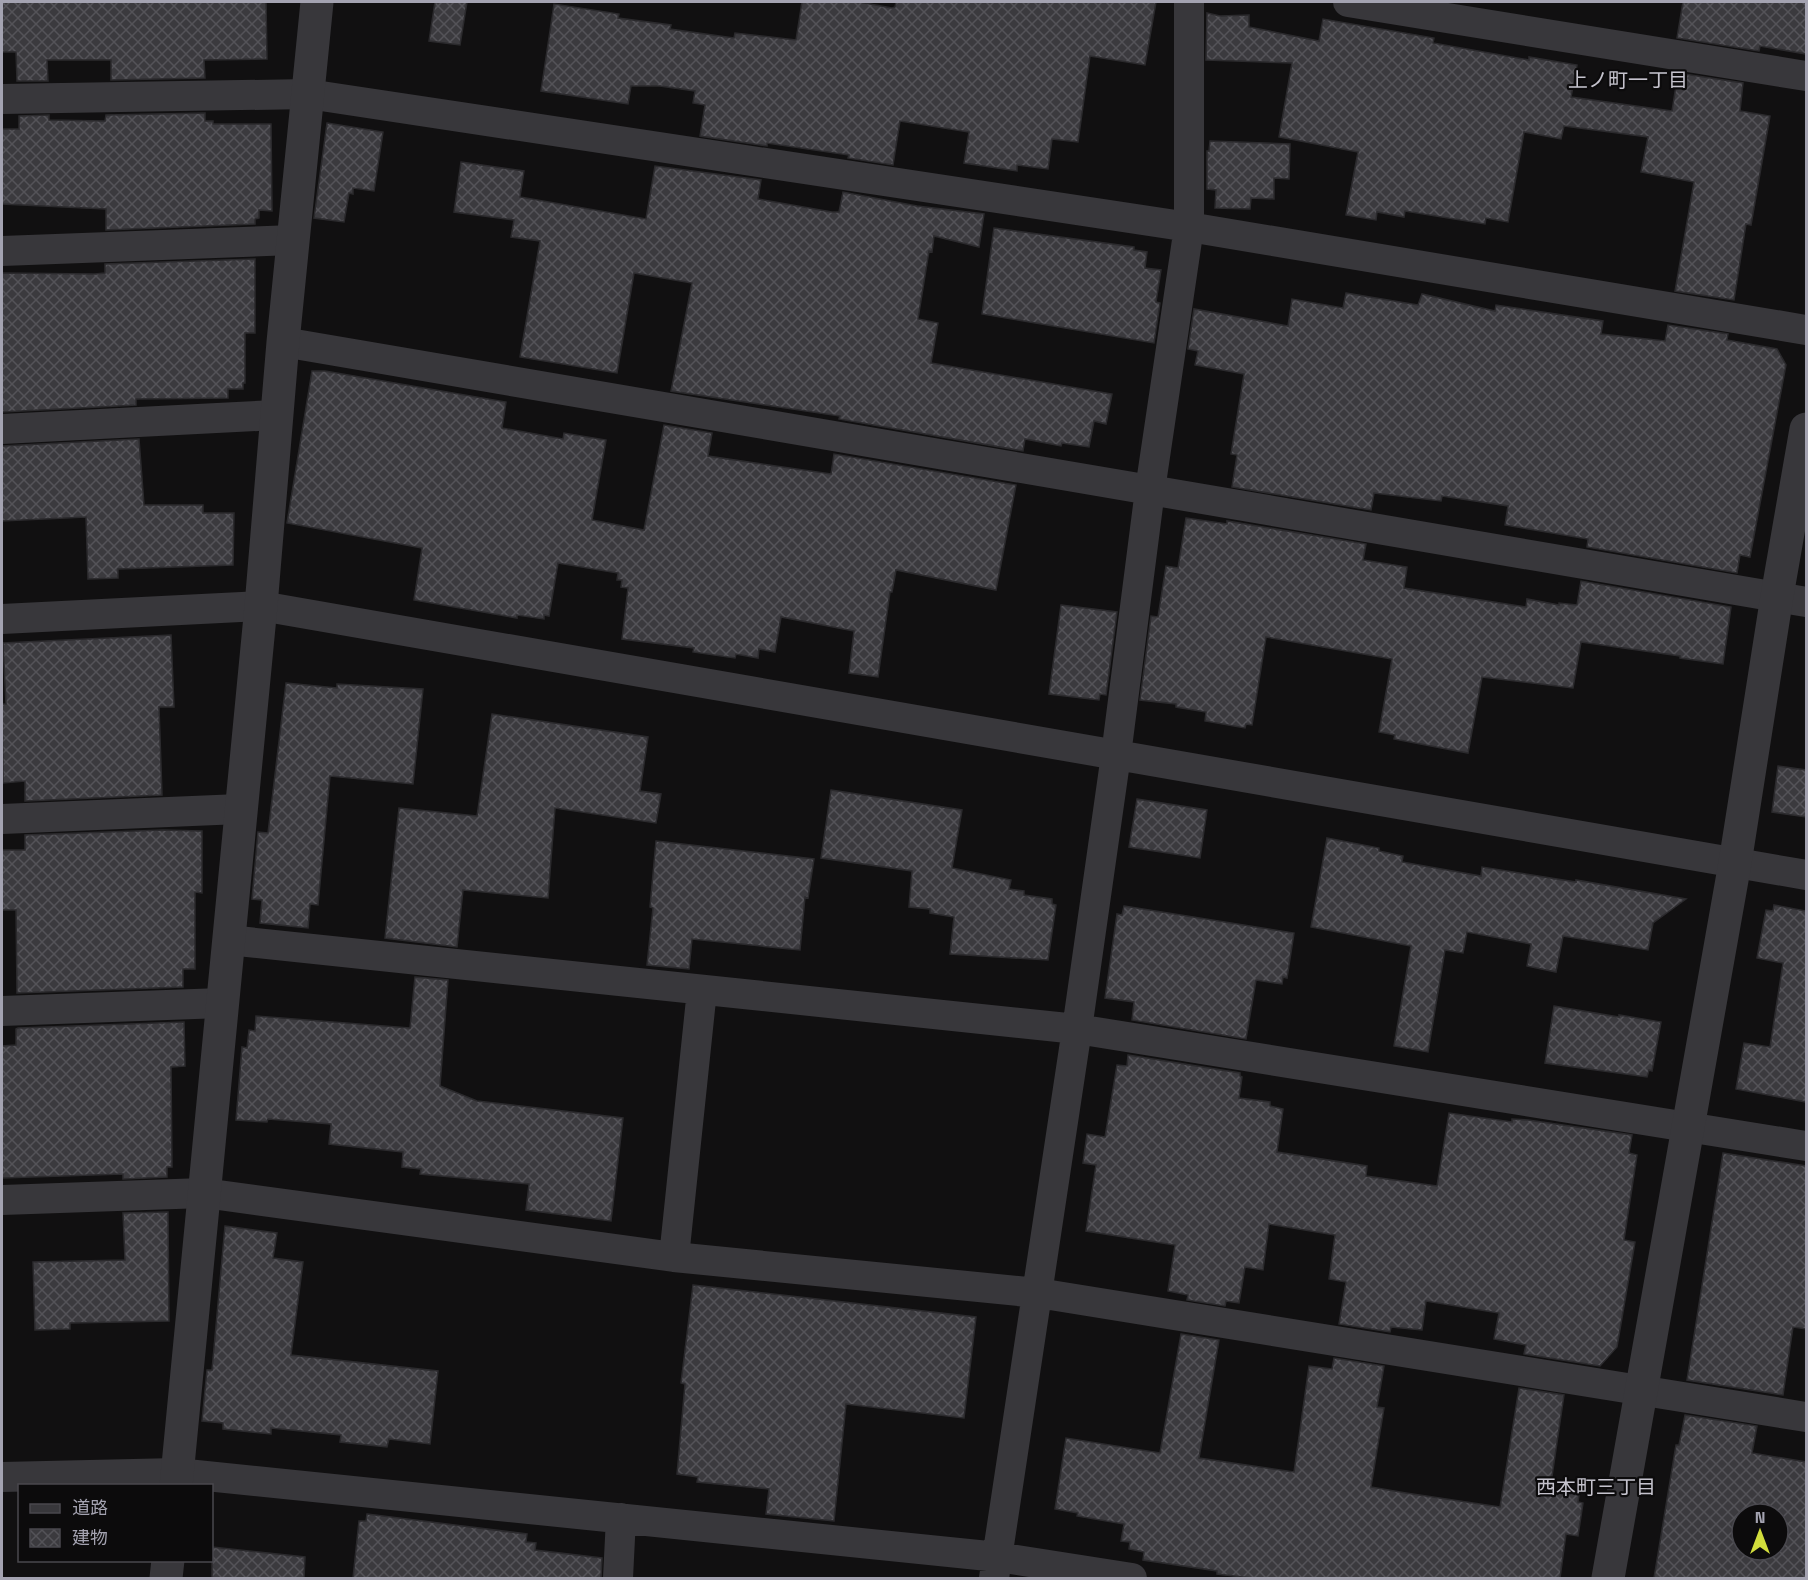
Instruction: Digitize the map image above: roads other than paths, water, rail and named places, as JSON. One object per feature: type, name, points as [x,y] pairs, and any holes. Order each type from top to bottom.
[{"type":"street","points":[[177,1479],[261,606],[276,415],[316,2]]},
{"type":"street","points":[[996,1568],[1077,1029],[1116,755],[1150,490],[1189,227],[1189,2]]},
{"type":"street","points":[[1348,2],[1806,76]]},
{"type":"street","points":[[2,99],[308,94],[1189,227],[1806,330]]},
{"type":"street","points":[[2,251],[293,240]]},
{"type":"street","points":[[283,342],[1792,599]]},
{"type":"street","points":[[2,429],[276,415]]},
{"type":"street","points":[[1608,1578],[1735,863],[1792,599],[1806,429]]},
{"type":"street","points":[[2,619],[261,606],[1806,875]]},
{"type":"street","points":[[2,819],[240,809]]},
{"type":"street","points":[[228,940],[1077,1029],[1806,1146]]},
{"type":"street","points":[[674,1257],[702,990]]},
{"type":"street","points":[[2,1011],[222,1003]]},
{"type":"street","points":[[2,1200],[204,1193],[674,1257],[1038,1293],[1806,1417]]},
{"type":"street","points":[[2,1477],[177,1479],[621,1518],[996,1568],[1132,1578]]},
{"type":"street","points":[[618,1578],[621,1518]]},
{"type":"street","points":[[166,1578],[168,1562]]},
{"type":"district","name":"上ノ町一丁目","points":[[1628,80]]},
{"type":"district","name":"西本町三丁目","points":[[1596,1487]]}]
